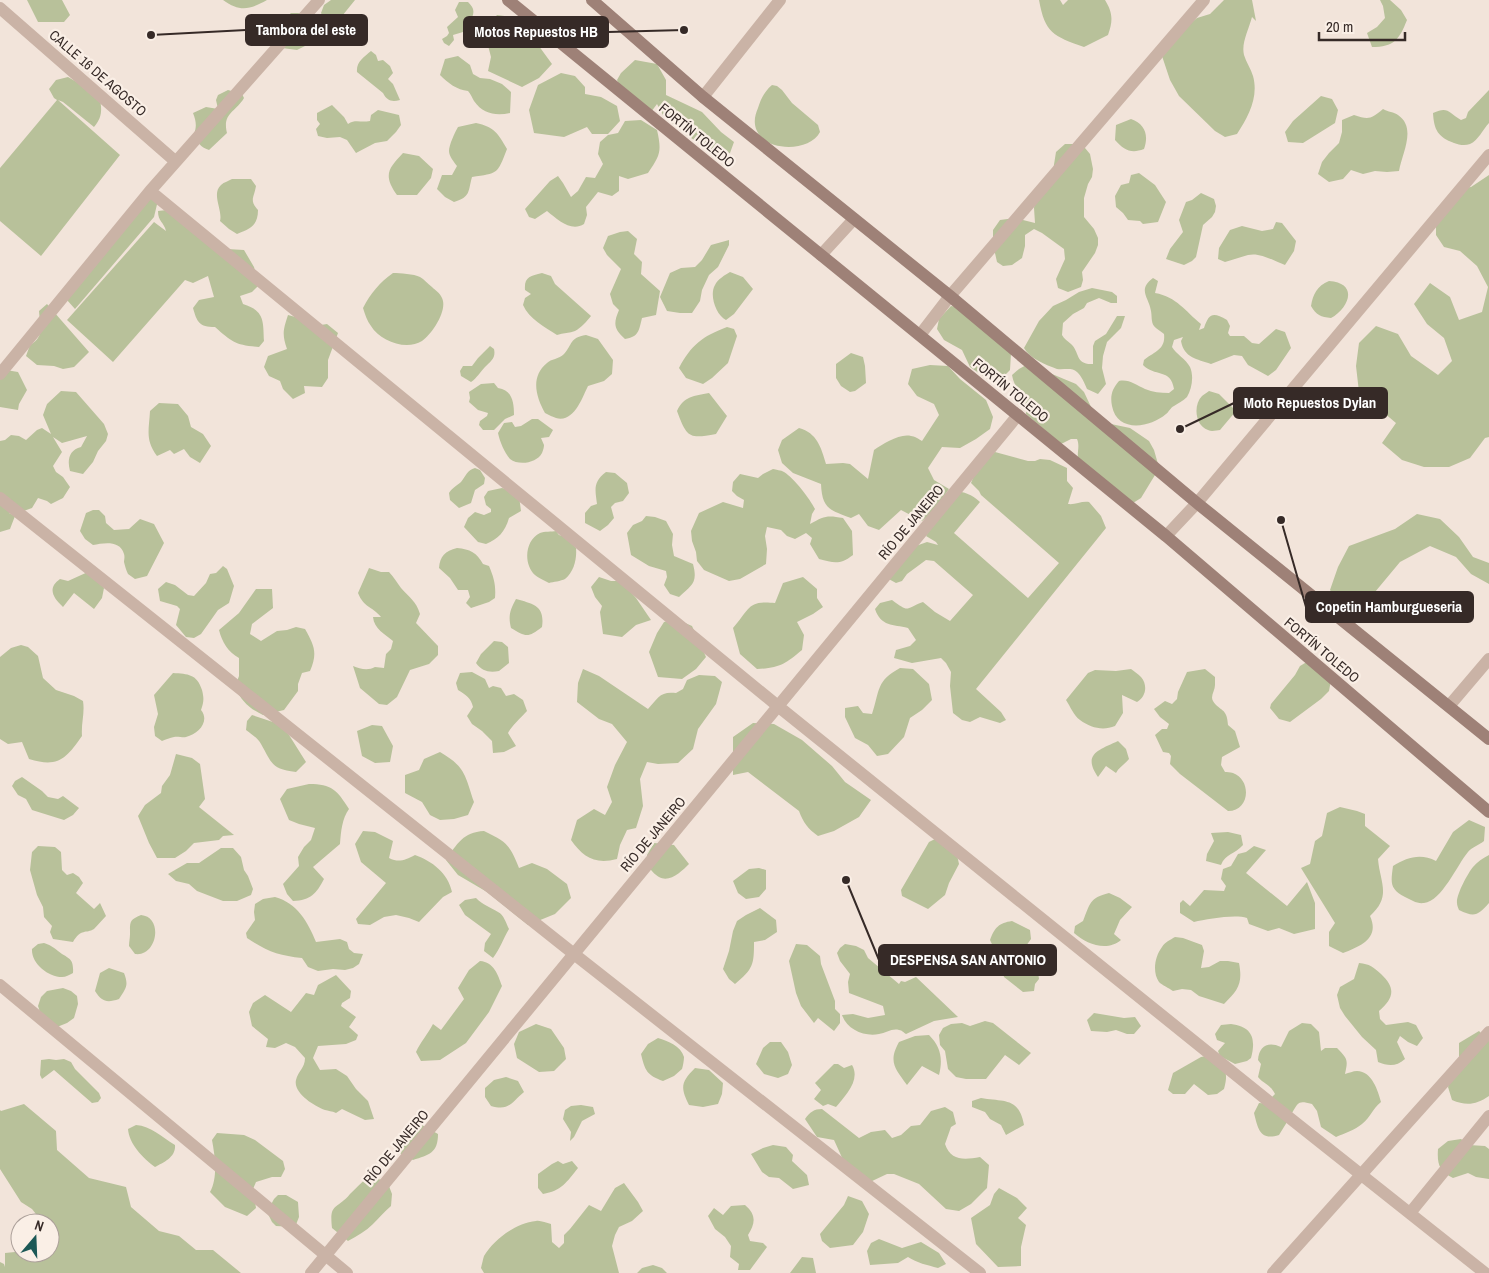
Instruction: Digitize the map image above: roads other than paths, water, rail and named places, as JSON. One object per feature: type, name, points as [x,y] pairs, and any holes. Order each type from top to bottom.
[{"type":"street","points":[[0,374],[175,161],[319,0]]},
{"type":"street","name":"FORTÍN TOLEDO","points":[[508,0],[1166,536],[1489,812]]},
{"type":"street","points":[[592,0],[703,97],[950,296],[1197,503],[1489,739]]},
{"type":"street","points":[[703,97],[780,0]]},
{"type":"street","points":[[920,335],[950,296],[1204,0]]},
{"type":"street","name":"CALLE 16 DE AGOSTO","points":[[0,8],[175,161]]},
{"type":"street","points":[[1166,536],[1197,503],[1489,155]]},
{"type":"street","points":[[150,191],[779,707],[1360,1175],[1485,1273]]},
{"type":"street","points":[[821,255],[854,219]]},
{"type":"street","name":"RÍO DE JANEIRO","points":[[312,1273],[1018,415]]},
{"type":"street","points":[[0,498],[574,954],[980,1273]]},
{"type":"street","points":[[1449,706],[1489,659]]},
{"type":"street","points":[[0,986],[347,1273]]},
{"type":"street","points":[[1273,1273],[1489,1032]]},
{"type":"street","points":[[1410,1213],[1489,1116]]},
{"type":"place","name":"Motos Repuestos HB","points":[[684,30]]},
{"type":"place","name":"Tambora del este","points":[[151,35]]},
{"type":"place","name":"Moto Repuestos Dylan","points":[[1180,429]]},
{"type":"place","name":"Copetin Hamburgueseria","points":[[1281,520]]},
{"type":"place","name":"DESPENSA SAN ANTONIO","points":[[846,880]]}]
